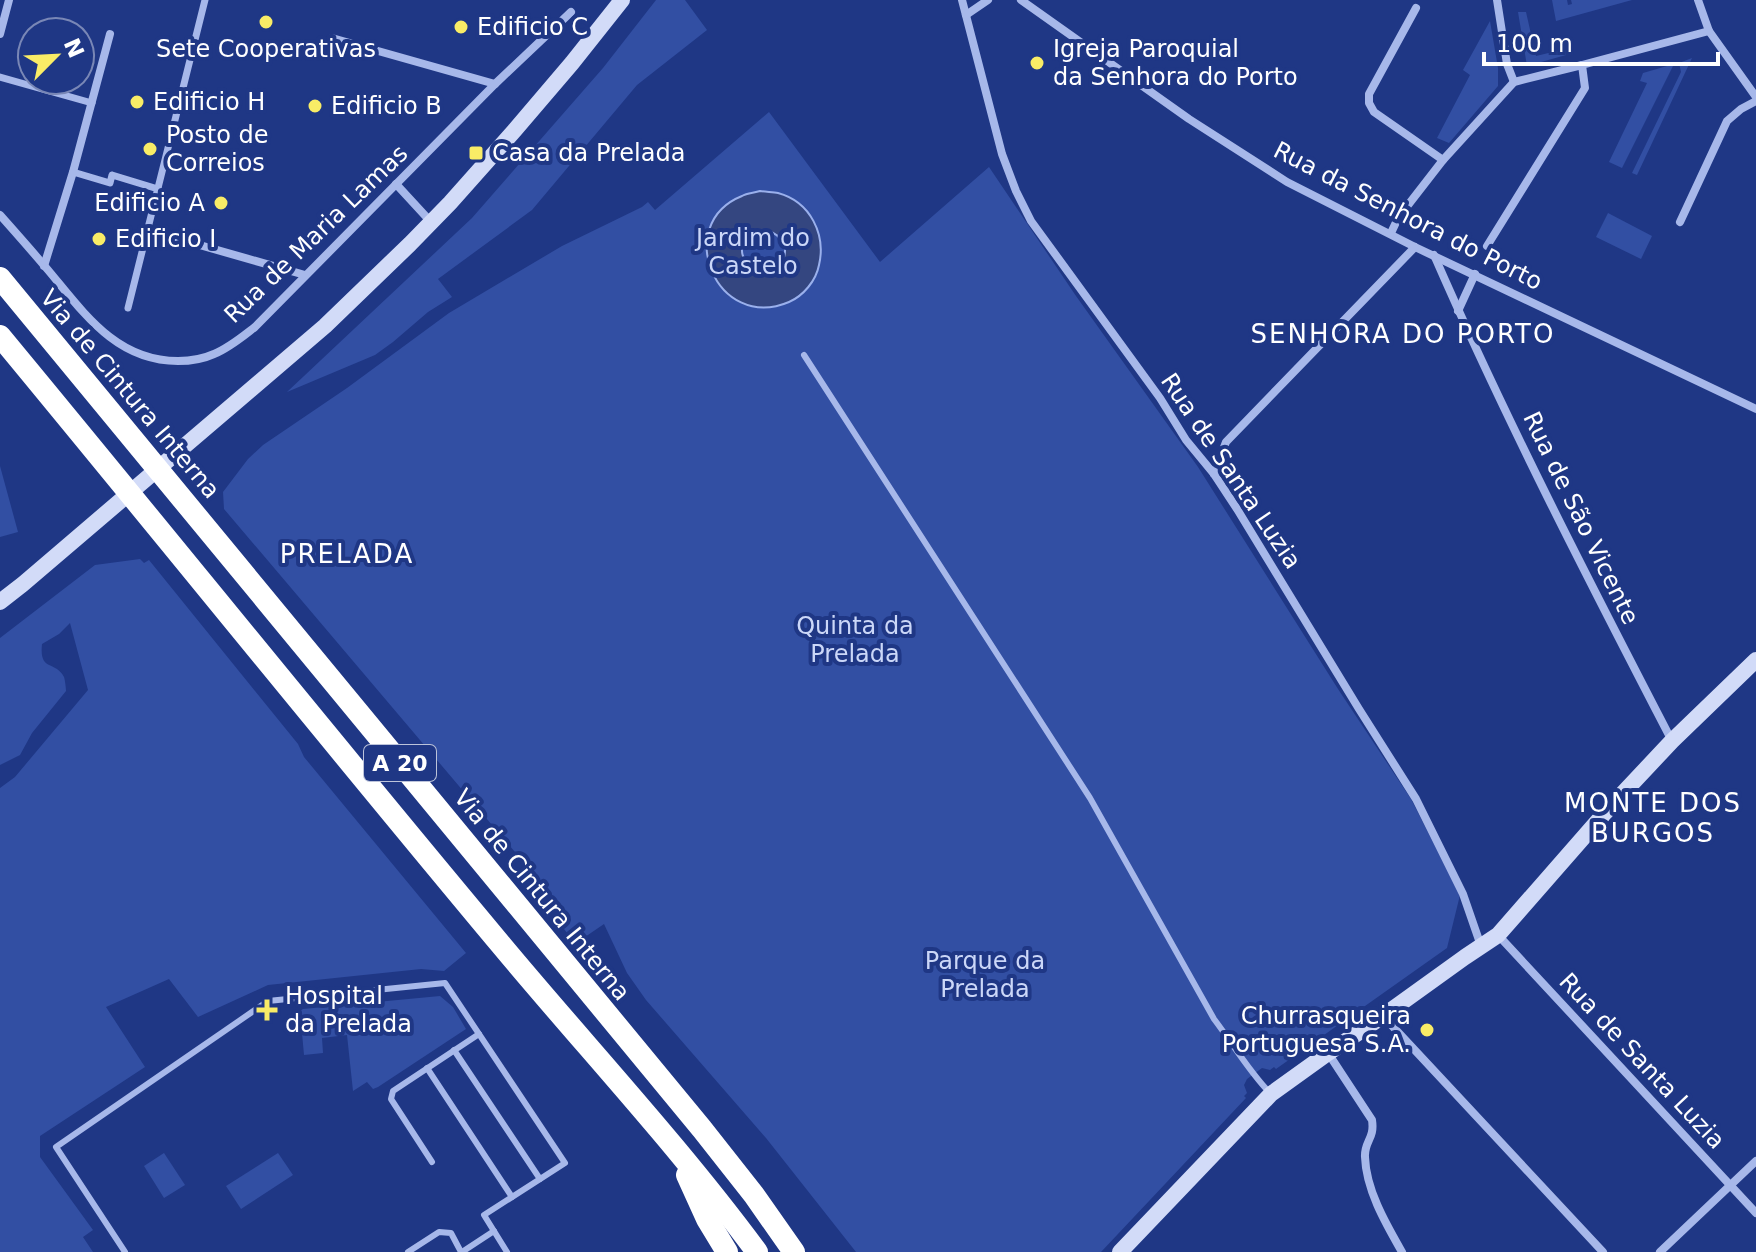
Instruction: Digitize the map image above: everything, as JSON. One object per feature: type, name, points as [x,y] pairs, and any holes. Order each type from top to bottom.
[{"type":"highway","name":"Via de Cintura Interna","points":[[0,278],[702,1129],[794,1252]]},
{"type":"highway","name":"A 20","points":[[0,336],[502,946],[674,1147],[757,1252]]},
{"type":"highway","points":[[674,1147],[707,1219],[727,1252]]},
{"type":"main road","points":[[0,602],[325,326],[431,223],[533,108],[622,0]]},
{"type":"main road","points":[[1120,1252],[1271,1094],[1498,935],[1610,807],[1672,741],[1756,660]]},
{"type":"street","points":[[0,34],[9,0]]},
{"type":"street","points":[[128,308],[205,0]]},
{"type":"street","name":"Rua de Santa Luzia","points":[[962,0],[1002,154],[1031,221],[1160,398],[1186,440],[1214,474],[1416,799],[1463,894],[1481,946]]},
{"type":"street","points":[[966,15],[988,0]]},
{"type":"street","name":"Rua da Senhora do Porto","points":[[1021,0],[1189,119],[1275,174],[1415,247],[1756,409]]},
{"type":"street","points":[[1497,0],[1507,64],[1514,82]]},
{"type":"street","points":[[1680,222],[1727,121],[1756,99],[1709,31],[1698,0]]},
{"type":"street","points":[[1416,8],[1369,94],[1369,103],[1374,112],[1443,160]]},
{"type":"street","name":"Rua de Maria Lamas","points":[[0,215],[89,319],[113,341],[164,361],[200,359],[235,342],[255,327],[495,84],[571,12]]},
{"type":"street","points":[[1391,233],[1398,218],[1443,160],[1514,82],[1709,31]]},
{"type":"street","points":[[44,266],[110,34]]},
{"type":"street","points":[[332,38],[495,84]]},
{"type":"street","points":[[1487,246],[1585,88],[1582,65]]},
{"type":"street","points":[[0,77],[92,103]]},
{"type":"street","points":[[73,172],[110,183],[112,175],[158,189]]},
{"type":"street","points":[[396,184],[431,223]]},
{"type":"street","points":[[147,231],[305,275]]},
{"type":"street","points":[[1214,474],[1226,442],[1415,247]]},
{"type":"street","name":"Rua de São Vicente","points":[[1434,255],[1555,515],[1672,741]]},
{"type":"street","points":[[1458,311],[1475,274]]},
{"type":"street","name":"Rua de Santa Luzia","points":[[1498,935],[1756,1213]]},
{"type":"street","points":[[1383,1016],[1603,1252]]},
{"type":"street","points":[[1328,1053],[1372,1120],[1374,1131],[1364,1151],[1365,1167],[1385,1222],[1402,1252]]},
{"type":"street","points":[[1660,1252],[1756,1161]]},
{"type":"lane","points":[[804,355],[1090,798],[1214,1019],[1253,1075],[1271,1094]]},
{"type":"lane","points":[[125,1252],[56,1147],[268,1001],[445,983],[565,1163],[484,1215],[507,1252]]},
{"type":"lane","points":[[432,1162],[391,1099],[393,1091],[479,1034]]},
{"type":"lane","points":[[454,1050],[540,1179]]},
{"type":"lane","points":[[427,1068],[512,1197]]},
{"type":"lane","points":[[408,1252],[439,1232],[451,1233],[462,1252],[494,1231]]},
{"type":"green space","points":[[656,0],[685,0],[707,30],[637,85],[532,210],[438,279],[452,297],[428,312],[375,355],[287,392],[472,218],[603,68]]},
{"type":"green space","points":[[1552,0],[1567,0],[1568,5],[1572,4],[1571,0],[1632,0],[1556,21]]},
{"type":"green space","points":[[1518,12],[1526,12],[1536,56],[1565,49],[1566,55],[1527,66]]},
{"type":"green space","points":[[1490,21],[1498,86],[1449,143],[1437,138],[1470,75],[1463,70]]},
{"type":"green space","points":[[1692,58],[1637,175],[1632,173],[1681,72],[1679,63]]},
{"type":"green space","points":[[1674,64],[1622,168],[1609,162],[1647,83],[1640,81],[1643,73]]},
{"type":"green space","name":"Quinta da Prelada","points":[[769,112],[880,262],[989,167],[1198,467],[1411,799],[1460,895],[1447,948],[1276,1069],[1262,1068],[1247,1079],[1244,1085],[1246,1098],[1101,1252],[856,1252],[766,1138],[646,1000],[627,973],[604,924],[585,937],[578,929],[567,933],[559,922],[565,911],[224,509],[223,492],[263,445],[449,313],[562,246],[648,202],[655,210]]},
{"type":"green space","points":[[1608,213],[1652,236],[1641,259],[1596,237]]},
{"type":"green space","points":[[0,466],[18,532],[0,537]]},
{"type":"green space","points":[[140,559],[144,563],[149,560],[298,744],[304,757],[466,953],[444,971],[421,969],[268,985],[198,1017],[169,979],[106,1007],[145,1067],[40,1136],[40,1157],[93,1230],[83,1237],[93,1252],[0,1252],[0,788],[15,777],[88,690],[70,623],[42,644],[43,659],[64,677],[66,691],[32,733],[20,755],[0,765],[0,638],[95,565]]},
{"type":"green space","points":[[440,996],[453,1007],[466,1029],[378,1087],[373,1089],[367,1082],[353,1091],[347,1035],[322,1038],[323,1053],[304,1055],[300,1011],[303,1009]]},
{"type":"green space","points":[[164,1153],[185,1185],[164,1198],[144,1166]]},
{"type":"green space","points":[[278,1153],[293,1175],[241,1209],[226,1186]]},
{"type":"shaded area","points":[[760,191],[790,197],[807,212],[818,231],[821,254],[815,277],[799,296],[789,302],[763,307],[741,302],[724,289],[712,271],[707,250],[710,229],[721,210],[744,195]],"holes":[[[761,230],[781,239],[785,254],[776,270],[766,273],[748,265],[742,246],[748,237]]]},
{"type":"place","name":"Sete Cooperativas","points":[[266,22]]},
{"type":"place","name":"Edificio C","points":[[461,27]]},
{"type":"place","name":"Igreja Paroquial da Senhora do Porto","points":[[1037,63]]},
{"type":"place","name":"Edificio H","points":[[137,102]]},
{"type":"place","name":"Edificio B","points":[[315,106]]},
{"type":"place","name":"Posto de Correios","points":[[150,149]]},
{"type":"place","name":"Casa da Prelada","points":[[476,153]]},
{"type":"place","name":"Edificio A","points":[[221,203]]},
{"type":"place","name":"Edificio I","points":[[99,239]]},
{"type":"place","name":"Hospital da Prelada","points":[[267,1010]]},
{"type":"place","name":"Churrasqueira Portuguesa S.A.","points":[[1427,1030]]},
{"type":"district","name":"SENHORA DO PORTO","points":[[1403,334]]},
{"type":"district","name":"PRELADA","points":[[347,554]]},
{"type":"district","name":"MONTE DOS BURGOS","points":[[1653,818]]},
{"type":"park label","name":"Jardim do Castelo","points":[[753,252]]},
{"type":"park label","name":"Parque da Prelada","points":[[985,975]]}]
